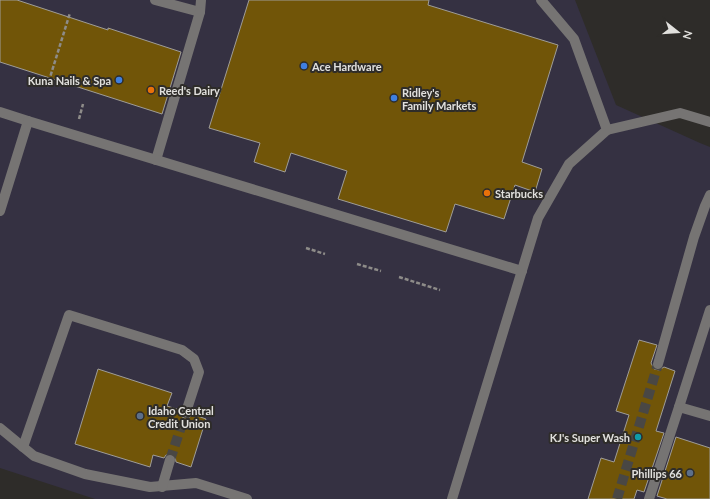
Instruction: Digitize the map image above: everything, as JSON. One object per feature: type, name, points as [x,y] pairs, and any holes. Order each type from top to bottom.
[{"type":"lane","points":[[155,0],[200,12]]},
{"type":"lane","points":[[156,160],[200,12],[201,0]]},
{"type":"lane","points":[[541,0],[574,39],[607,130]]},
{"type":"lane","points":[[0,112],[522,271]]},
{"type":"lane","points":[[452,499],[538,218],[569,164],[607,130],[680,113],[710,122]]},
{"type":"lane","points":[[0,211],[28,121]]},
{"type":"lane","points":[[658,364],[694,237],[710,195]]},
{"type":"lane","points":[[649,499],[710,310]]},
{"type":"lane","points":[[23,447],[69,315],[182,350],[188,354],[194,359],[199,372],[186,412]]},
{"type":"lane","points":[[679,407],[710,416]]},
{"type":"lane","points":[[0,428],[34,456],[85,474],[150,487],[196,483],[247,499]]},
{"type":"lane","points":[[162,487],[170,460]]},
{"type":"path","points":[[47,86],[70,13]]},
{"type":"path","points":[[78,124],[84,104]]},
{"type":"path","points":[[306,248],[325,254]]},
{"type":"path","points":[[356,264],[381,271]]},
{"type":"path","points":[[399,277],[440,290]]},
{"type":"shaded area","points":[[0,0],[575,0],[616,105],[710,147],[710,499],[95,499],[0,468]]},
{"type":"building","points":[[0,0],[17,0],[181,52],[162,114],[0,62]]},
{"type":"building","points":[[249,0],[429,0],[428,5],[558,45],[522,162],[542,169],[535,192],[515,185],[504,219],[455,204],[446,232],[338,199],[347,171],[291,153],[285,172],[254,162],[260,143],[209,128]]},
{"type":"building","name":"KJ's Super Wash","points":[[639,340],[657,345],[651,363],[654,369],[659,370],[664,367],[675,371],[656,431],[664,433],[644,492],[637,490],[634,499],[588,499],[601,458],[614,462],[629,415],[616,411]]},
{"type":"building","name":"Idaho Central Credit Union","points":[[98,369],[172,393],[167,406],[180,410],[181,416],[184,418],[190,417],[192,414],[206,419],[191,467],[176,462],[175,456],[171,454],[166,455],[164,458],[153,455],[150,467],[75,444]]},
{"type":"building","name":"Phillips 66","points":[[676,437],[710,448],[710,499],[667,499],[657,496]]},
{"type":"tunnel","points":[[617,499],[658,364]]},
{"type":"tunnel","points":[[170,460],[186,412]]},
{"type":"place","name":"Ace Hardware","points":[[304,66]]},
{"type":"place","name":"Kuna Nails & Spa","points":[[119,80]]},
{"type":"place","name":"Reed's Dairy","points":[[151,90]]},
{"type":"place","name":"Ridley's Family Markets","points":[[394,98]]},
{"type":"place","name":"Starbucks","points":[[487,193]]},
{"type":"place","name":"Idaho Central Credit Union","points":[[140,416]]},
{"type":"place","name":"KJ's Super Wash","points":[[638,437]]},
{"type":"place","name":"Phillips 66","points":[[690,473]]}]
